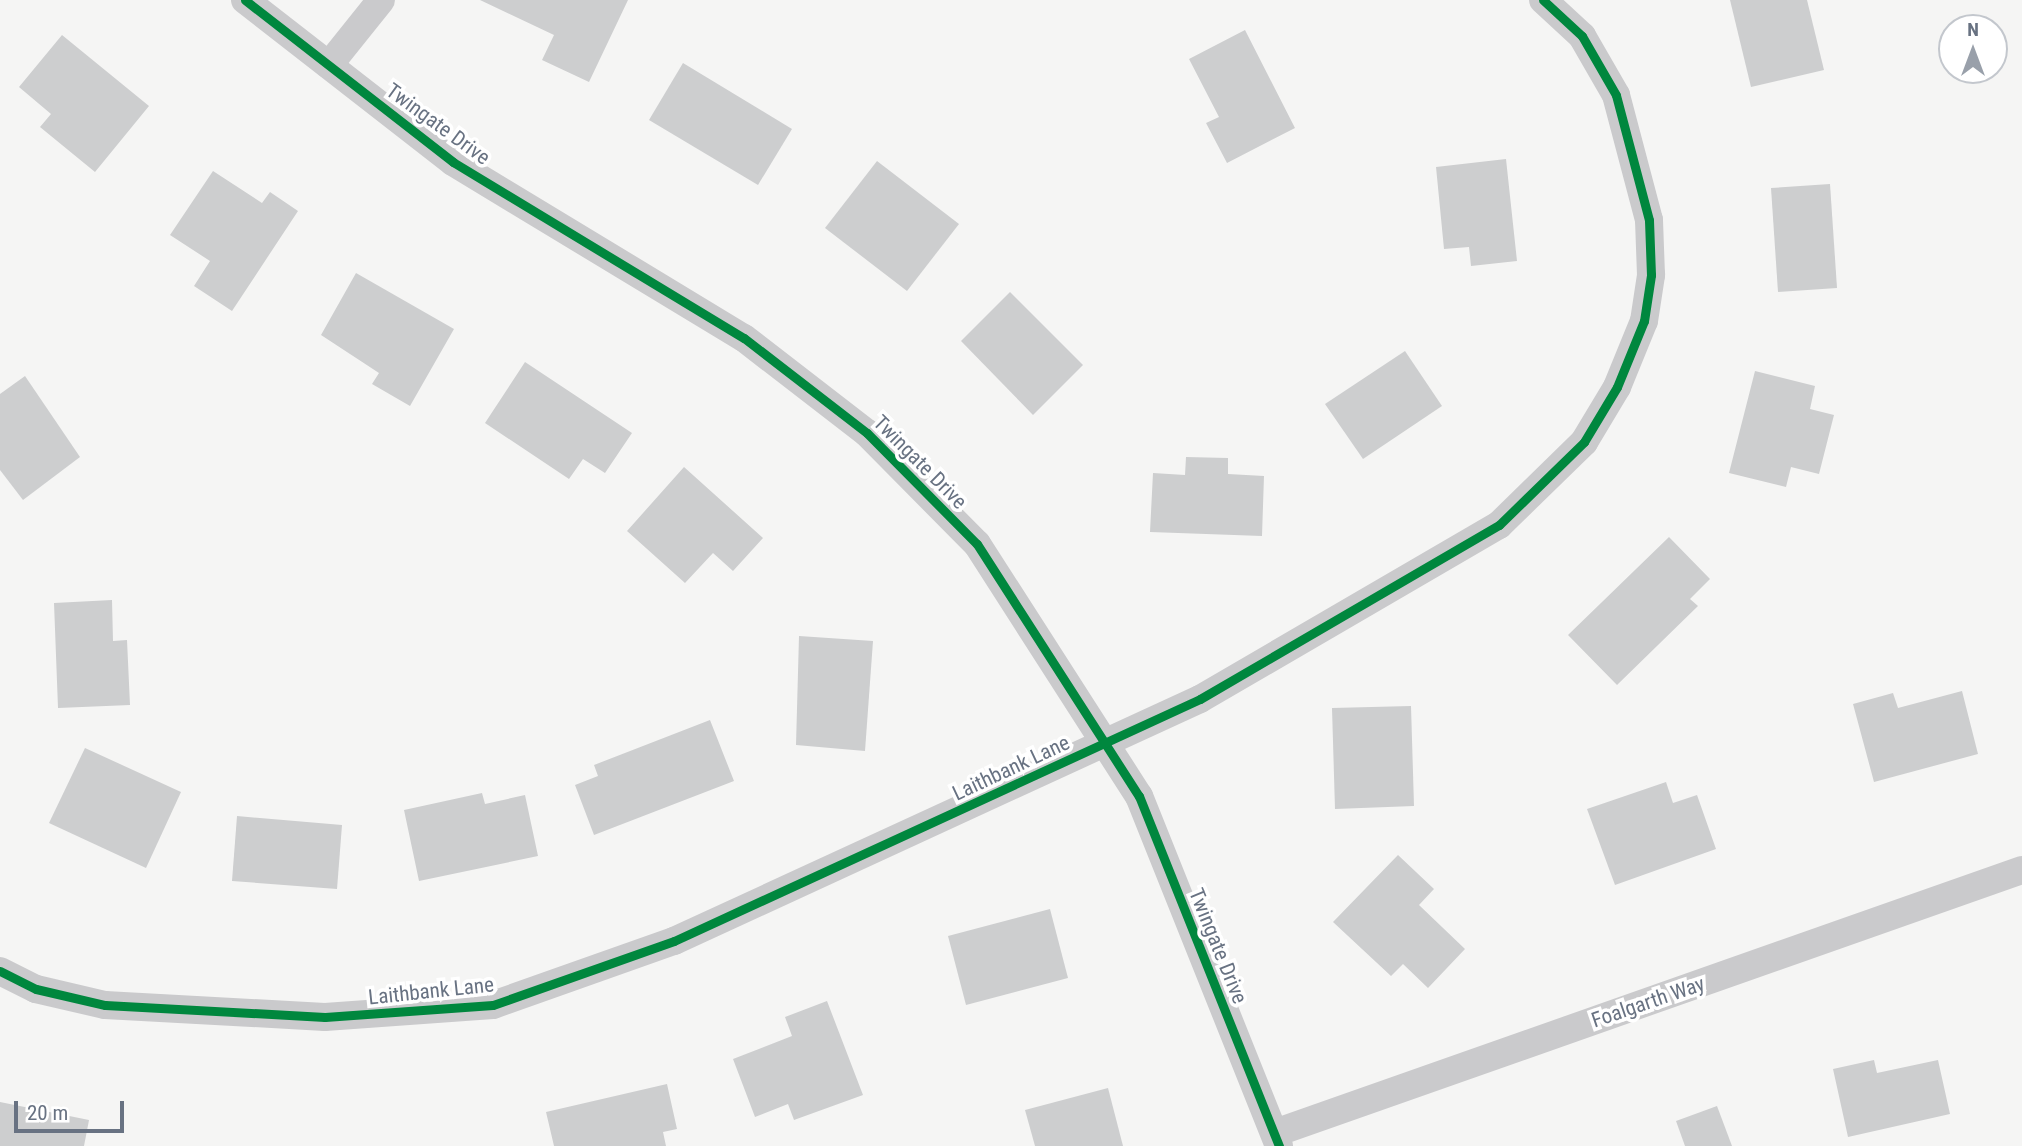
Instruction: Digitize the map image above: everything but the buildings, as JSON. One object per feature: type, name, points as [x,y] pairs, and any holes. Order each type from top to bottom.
[{"type":"street","name":"Twingate Drive","points":[[245,0],[453,162],[744,338],[867,433],[977,544],[1109,743],[1139,796],[1277,1140]]},
{"type":"street","points":[[329,65],[380,0]]},
{"type":"street","name":"Laithbank Lane","points":[[0,971],[36,989],[105,1005],[325,1017],[493,1005],[674,941],[1109,743],[1200,699],[1499,525],[1584,442],[1617,387],[1644,321],[1649,220],[1616,94],[1582,36],[1543,0]]},
{"type":"street","name":"Foalgarth Way","points":[[1277,1140],[2022,870]]},
{"type":"cycle path","points":[[245,0],[453,162],[744,338],[867,433],[977,544],[1139,796],[1279,1146]]},
{"type":"cycle path","points":[[0,971],[36,989],[105,1005],[325,1017],[493,1005],[674,941],[1200,699],[1499,525],[1584,442],[1617,387],[1644,321],[1651,275],[1649,220],[1616,95],[1582,36],[1543,0]]}]
